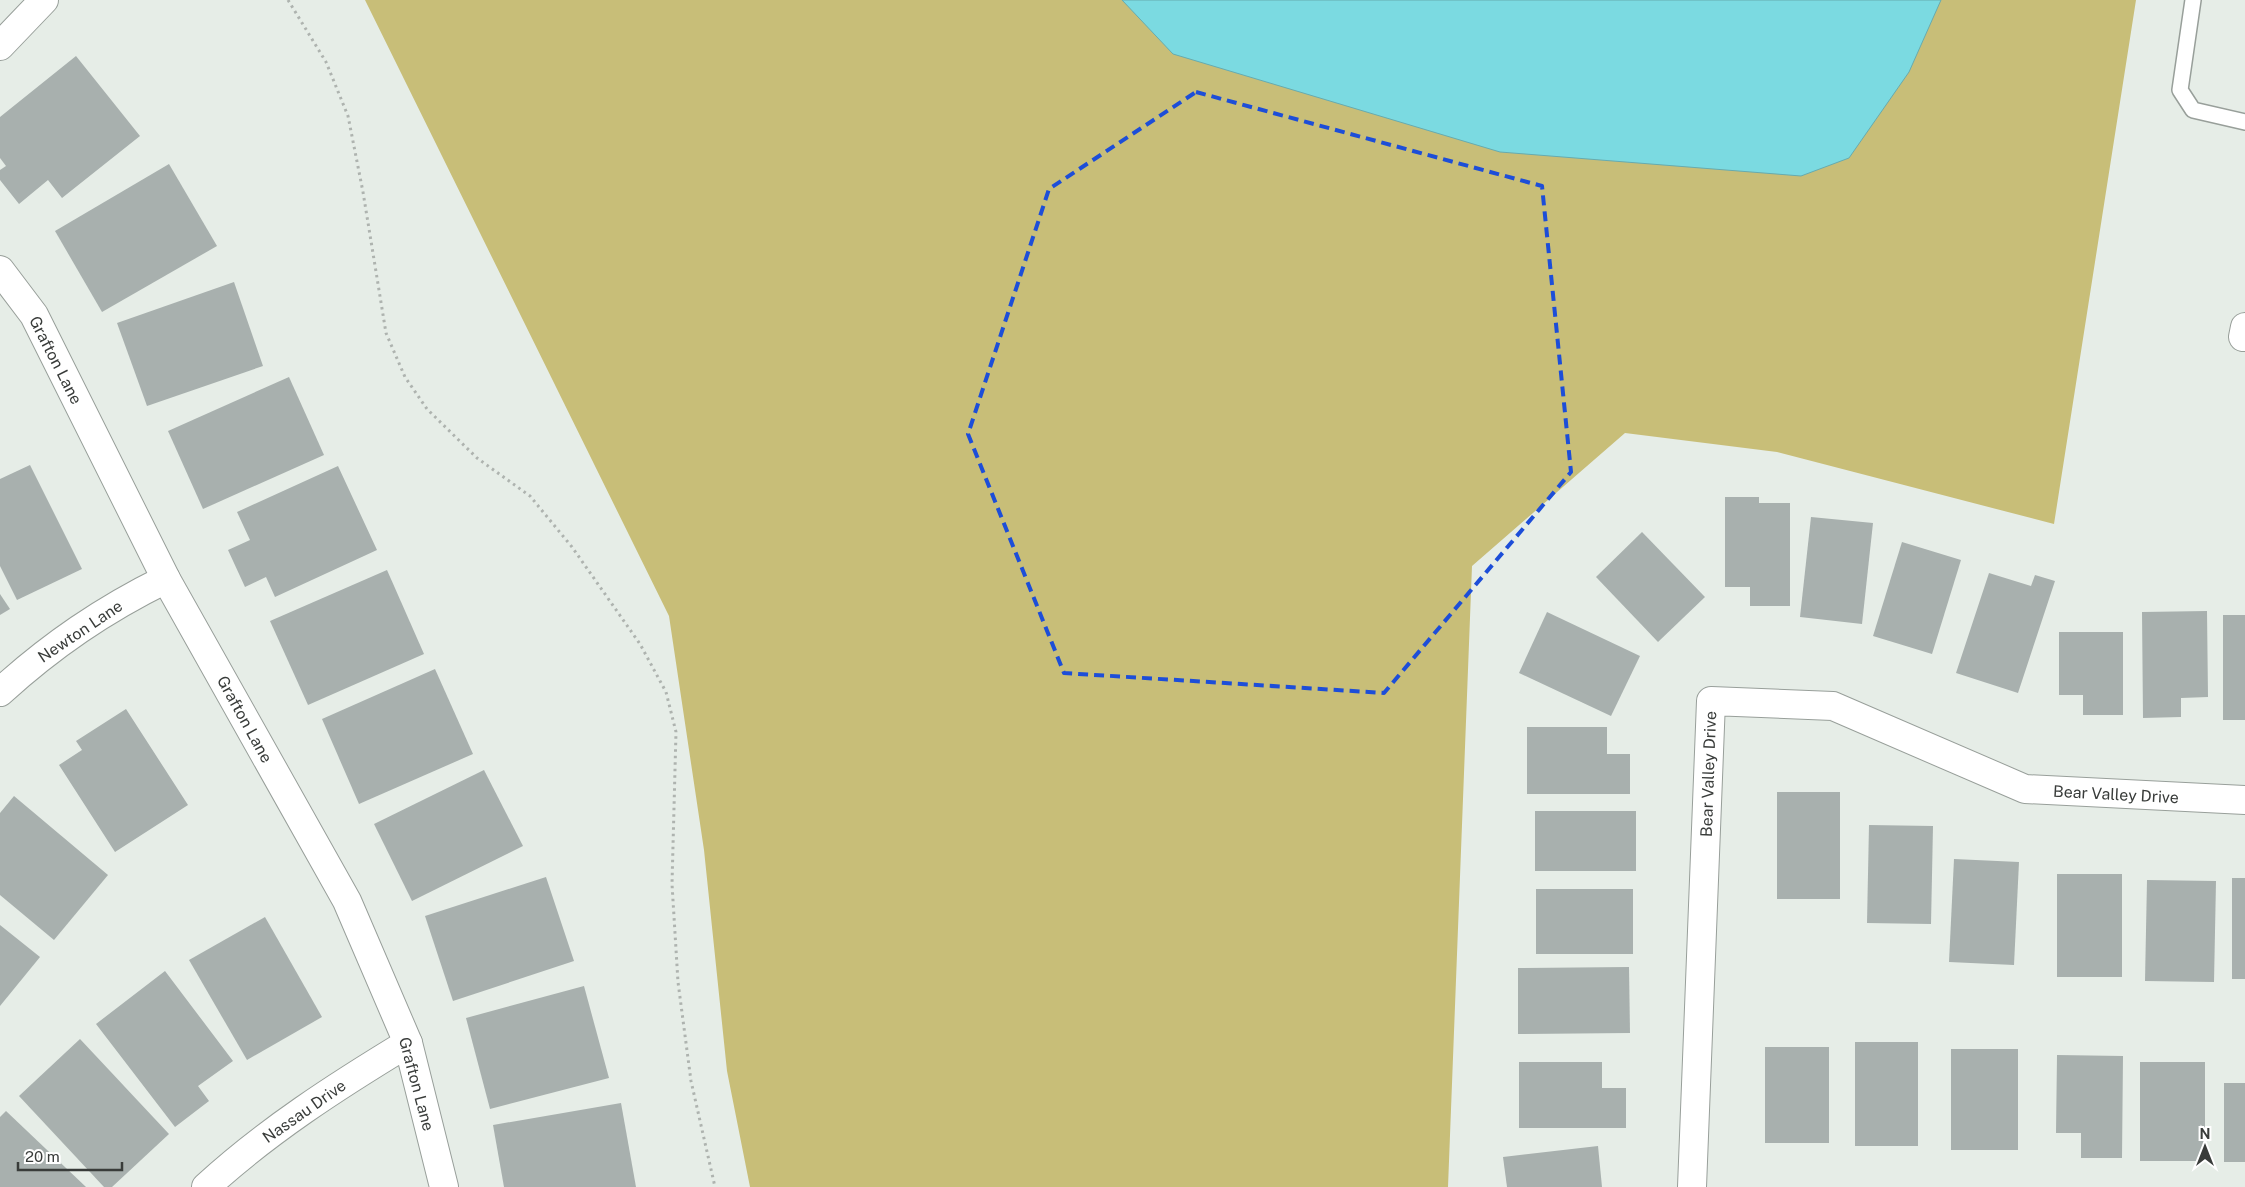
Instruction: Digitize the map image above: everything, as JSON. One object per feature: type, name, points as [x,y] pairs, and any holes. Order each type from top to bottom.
[{"type":"street","points":[[0,46],[44,0]]},
{"type":"street","name":"Grafton Lane","points":[[0,270],[34,315],[166,580],[347,901],[408,1043],[444,1187]]},
{"type":"street","name":"Newton Lane","points":[[0,692],[29,665],[67,636],[108,610],[166,580]]},
{"type":"street","name":"Bear Valley Drive","points":[[1692,1187],[1711,701],[1833,706],[2024,789],[2245,800]]},
{"type":"street","name":"Nassau Drive","points":[[206,1187],[261,1140],[310,1104],[408,1043]]},
{"type":"lane","points":[[2193,0],[2180,90],[2193,110],[2245,122]]},
{"type":"path","points":[[288,0],[326,62],[348,116],[363,192],[386,333],[405,377],[427,409],[477,458],[530,496],[572,547],[634,636],[666,692],[676,732],[672,884],[678,982],[691,1081],[715,1187]]},
{"type":"highlighted area","points":[[1196,92],[1542,186],[1571,472],[1384,693],[1064,673],[968,434],[1049,189]]},
{"type":"shaded area","points":[[365,0],[2136,0],[2054,524],[1777,452],[1625,433],[1472,566],[1448,1187],[750,1187],[727,1071],[704,850],[669,616]]},
{"type":"water","points":[[1122,0],[1941,0],[1909,72],[1849,158],[1801,176],[1500,152],[1173,54]]},
{"type":"building","points":[[76,56],[140,136],[62,198],[48,180],[19,204],[0,180],[0,170],[6,166],[0,158],[0,117]]},
{"type":"building","points":[[169,164],[217,246],[102,312],[55,231]]},
{"type":"building","points":[[234,282],[263,366],[147,406],[117,323]]},
{"type":"building","points":[[289,377],[324,455],[203,509],[168,431]]},
{"type":"building","points":[[30,465],[82,569],[17,600],[0,566],[0,479]]},
{"type":"building","points":[[338,466],[377,550],[275,597],[266,577],[245,587],[228,550],[250,540],[237,512]]},
{"type":"building","points":[[1725,497],[1759,497],[1759,503],[1790,503],[1790,606],[1750,606],[1750,587],[1725,587]]},
{"type":"building","points":[[1811,517],[1873,523],[1862,624],[1800,617]]},
{"type":"building","points":[[1642,532],[1705,597],[1658,642],[1596,577]]},
{"type":"building","points":[[1902,542],[1961,560],[1932,654],[1873,636]]},
{"type":"building","points":[[387,570],[424,654],[308,705],[270,621]]},
{"type":"building","points":[[1989,573],[2031,586],[2035,575],[2055,581],[2018,693],[1956,673]]},
{"type":"building","points":[[0,594],[10,609],[0,615]]},
{"type":"building","points":[[2207,611],[2208,697],[2181,698],[2181,717],[2143,718],[2142,612]]},
{"type":"building","points":[[1547,612],[1640,656],[1611,716],[1519,673]]},
{"type":"building","points":[[2223,615],[2245,615],[2245,720],[2223,720]]},
{"type":"building","points":[[2059,632],[2123,632],[2123,715],[2083,715],[2083,695],[2059,695]]},
{"type":"building","points":[[435,669],[473,754],[359,804],[322,719]]},
{"type":"building","points":[[126,709],[188,805],[115,852],[59,765],[82,750],[76,741]]},
{"type":"building","points":[[1527,727],[1607,727],[1607,754],[1630,754],[1630,794],[1527,794]]},
{"type":"building","points":[[484,770],[523,846],[412,901],[374,824]]},
{"type":"building","points":[[1777,792],[1840,792],[1840,899],[1777,899]]},
{"type":"building","points":[[14,796],[108,875],[54,940],[0,895],[0,813]]},
{"type":"building","points":[[1535,811],[1636,811],[1636,871],[1535,871]]},
{"type":"building","points":[[1869,825],[1933,826],[1931,924],[1867,923]]},
{"type":"building","points":[[1954,859],[2019,862],[2014,965],[1949,962]]},
{"type":"building","points":[[2057,874],[2122,874],[2122,977],[2057,977]]},
{"type":"building","points":[[546,877],[574,961],[453,1001],[425,916]]},
{"type":"building","points":[[2232,878],[2245,878],[2245,979],[2232,979]]},
{"type":"building","points":[[2147,880],[2216,881],[2214,982],[2145,981]]},
{"type":"building","points":[[1536,889],[1633,889],[1633,954],[1536,954]]},
{"type":"building","points":[[265,917],[322,1017],[247,1060],[189,960]]},
{"type":"building","points":[[0,925],[40,957],[0,1006]]},
{"type":"building","points":[[1629,967],[1630,1033],[1518,1034],[1518,968]]},
{"type":"building","points":[[165,971],[233,1061],[198,1086],[209,1101],[175,1127],[96,1024]]},
{"type":"building","points":[[584,986],[609,1078],[490,1109],[466,1018]]},
{"type":"building","points":[[80,1039],[169,1134],[112,1187],[104,1187],[19,1096]]},
{"type":"building","points":[[1855,1042],[1918,1042],[1918,1146],[1855,1146]]},
{"type":"building","points":[[1765,1047],[1829,1047],[1829,1143],[1765,1143]]},
{"type":"building","points":[[1951,1049],[2018,1049],[2018,1150],[1951,1150]]},
{"type":"building","points":[[2057,1055],[2123,1056],[2122,1158],[2081,1158],[2081,1133],[2056,1133]]},
{"type":"building","points":[[1519,1062],[1602,1062],[1602,1088],[1626,1088],[1626,1128],[1519,1128]]},
{"type":"building","points":[[2140,1062],[2205,1062],[2205,1161],[2140,1161]]},
{"type":"building","points":[[2224,1083],[2245,1083],[2245,1162],[2224,1162]]},
{"type":"building","points":[[621,1103],[636,1187],[504,1187],[493,1125]]},
{"type":"building","points":[[6,1111],[86,1187],[0,1187],[0,1117]]},
{"type":"building","points":[[1598,1146],[1602,1187],[1507,1187],[1503,1157]]}]
